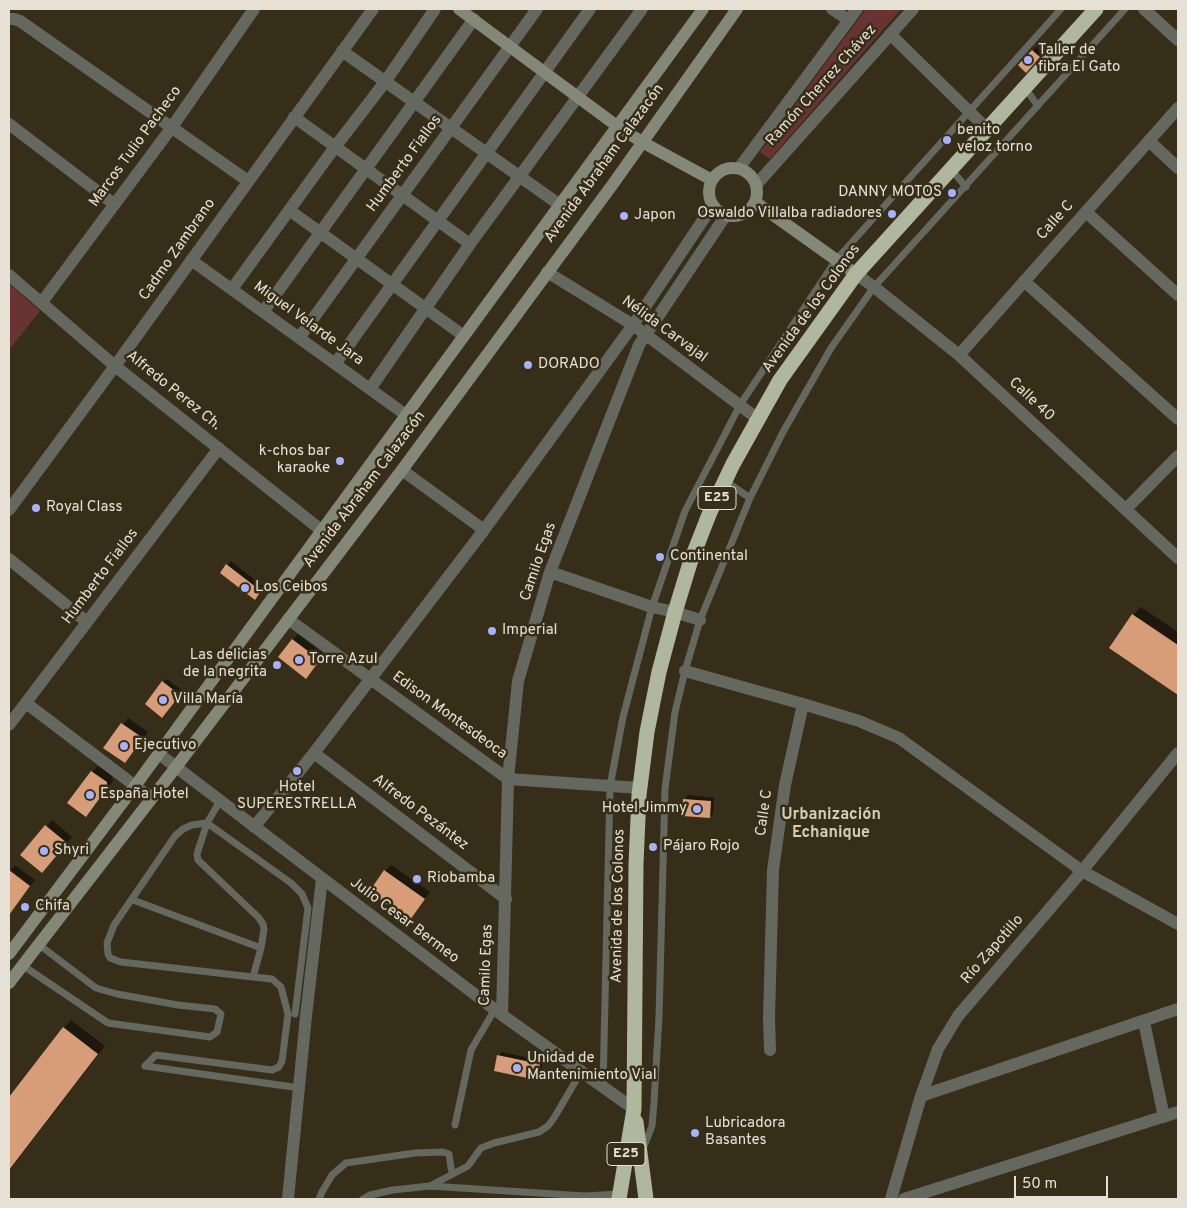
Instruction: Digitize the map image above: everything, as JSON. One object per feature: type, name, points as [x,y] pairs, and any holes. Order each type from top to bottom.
[{"type":"highway","name":"Avenida de los Colonos","points":[[646,1199],[634,1109],[636,864],[640,788],[648,723],[659,672],[675,612],[707,521],[725,480],[780,380],[856,274],[986,128],[1096,9]]},
{"type":"highway","name":"Avenida de los Colonos","points":[[619,1196],[634,1109]]},
{"type":"main road","points":[[459,9],[617,126],[642,142],[712,180]]},
{"type":"main road","name":"Avenida Abraham Calazacón","points":[[9,954],[159,754],[703,9]]},
{"type":"main road","name":"Avenida Abraham Calazacón","points":[[9,983],[402,470],[642,142],[736,9]]},
{"type":"main road","points":[[739,168],[750,175],[756,185],[757,194],[755,202],[751,208],[740,216],[726,215],[718,212],[712,205],[709,193],[712,180],[724,170],[739,168]]},
{"type":"main road","points":[[755,202],[856,274]]},
{"type":"street","name":"Marcos Tulio Pacheco","points":[[42,302],[172,127],[254,9]]},
{"type":"street","name":"Cadmo Zambrano","points":[[9,510],[373,9]]},
{"type":"street","points":[[232,289],[335,147],[385,82],[435,9]]},
{"type":"street","name":"Humberto Fiallos","points":[[299,338],[537,9]]},
{"type":"street","points":[[335,364],[590,9]]},
{"type":"street","points":[[370,389],[470,244],[642,9]]},
{"type":"street","points":[[832,9],[849,20]]},
{"type":"street","points":[[739,168],[857,9]]},
{"type":"street","name":"Ramón Cherrez Chávez","points":[[756,185],[913,9]]},
{"type":"street","points":[[1144,9],[1178,40]]},
{"type":"street","points":[[263,312],[474,19]]},
{"type":"street","points":[[15,20],[248,180]]},
{"type":"street","points":[[890,34],[986,128]]},
{"type":"street","points":[[342,52],[560,205]]},
{"type":"street","name":"Calle C","points":[[958,355],[1178,108]]},
{"type":"street","points":[[294,117],[470,244]]},
{"type":"street","points":[[9,124],[114,204]]},
{"type":"street","points":[[1149,142],[1178,168]]},
{"type":"street","points":[[254,827],[314,753],[484,530],[633,325],[712,205]]},
{"type":"street","points":[[289,210],[464,336]]},
{"type":"street","points":[[1086,212],[1178,295]]},
{"type":"street","name":"Camilo Egas","points":[[498,1012],[506,899],[508,779],[518,681],[550,572],[639,345],[726,215]]},
{"type":"street","name":"Miguel Velarde Jara","points":[[191,260],[406,415]]},
{"type":"street","name":"Nélida Carvajal","points":[[547,272],[633,325],[758,419]]},
{"type":"street","name":"Alfredo Perez Ch.","points":[[9,274],[115,366],[321,530]]},
{"type":"street","name":"Calle 40","points":[[856,274],[958,355],[1178,558]]},
{"type":"street","points":[[1024,281],[1178,419]]},
{"type":"street","name":"Humberto Fiallos","points":[[9,725],[218,448]]},
{"type":"street","points":[[1126,509],[1178,456]]},
{"type":"street","points":[[402,470],[484,530]]},
{"type":"street","points":[[9,559],[87,622]]},
{"type":"street","points":[[550,572],[652,607],[700,620]]},
{"type":"street","name":"Edison Montesdeoca","points":[[288,619],[508,779],[640,788]]},
{"type":"street","points":[[685,671],[859,721],[899,738],[1082,871],[1178,924]]},
{"type":"street","points":[[26,703],[151,798]]},
{"type":"street","name":"Calle C","points":[[770,1050],[769,1018],[772,966],[773,870],[785,785],[803,704]]},
{"type":"street","name":"Alfredo Pezántez","points":[[314,753],[506,899]]},
{"type":"street","name":"Río Zapotillo","points":[[891,1199],[921,1096],[938,1049],[958,1016],[1082,871],[1178,753]]},
{"type":"street","name":"Julio Cesar Bermeo","points":[[159,754],[498,1012],[634,1109]]},
{"type":"street","points":[[288,1199],[300,1088],[297,1015],[322,879]]},
{"type":"street","points":[[921,1096],[1178,1009]]},
{"type":"street","points":[[1144,1022],[1164,1117]]},
{"type":"street","points":[[904,1199],[1178,1112]]},
{"type":"lane","points":[[603,1087],[610,786],[623,716],[652,607],[685,511],[740,405],[836,260],[1061,9]]},
{"type":"lane","points":[[641,1154],[652,1126],[654,1102],[659,1017],[665,789],[675,712],[700,620],[750,498],[783,432],[831,348],[874,287],[1125,9]]},
{"type":"lane","points":[[1024,87],[1038,106]]},
{"type":"lane","points":[[950,168],[966,187]]},
{"type":"lane","points":[[725,480],[750,498]]},
{"type":"lane","points":[[220,801],[207,822],[197,854],[198,860],[259,918],[264,929],[254,977]]},
{"type":"lane","points":[[297,1015],[281,987],[272,979],[121,962],[110,958],[107,943],[114,925],[176,836],[183,829],[192,824],[207,822],[291,883],[302,894],[308,908],[297,1015],[282,1061],[279,1067],[272,1070],[156,1055],[145,1066],[300,1088]]},
{"type":"lane","points":[[133,900],[261,948]]},
{"type":"lane","points":[[22,965],[108,1023],[210,1037],[217,1032],[221,1014],[215,1009],[178,1005],[117,994],[96,988],[38,944]]},
{"type":"lane","points":[[455,1125],[471,1050],[498,1012]]},
{"type":"lane","points":[[430,1186],[468,1166],[481,1148],[539,1132],[548,1126],[581,1072]]},
{"type":"lane","points":[[319,1199],[332,1175],[346,1162],[415,1152],[443,1152],[450,1154],[452,1174]]},
{"type":"lane","points":[[364,1199],[370,1195],[393,1190],[430,1186],[585,1196],[619,1196]]},
{"type":"shaded area","points":[[866,9],[901,9],[770,159],[760,152]]},
{"type":"shaded area","points":[[9,284],[40,311],[9,350]]},
{"type":"building","name":"Taller de fibra El Gato","points":[[1032,50],[1040,57],[1026,73],[1018,65]]},
{"type":"building","points":[[226,564],[261,591],[255,600],[220,573]]},
{"type":"building","points":[[1132,614],[1178,645],[1178,695],[1109,648]]},
{"type":"building","points":[[292,639],[320,660],[306,679],[278,657]]},
{"type":"building","points":[[162,681],[180,695],[162,718],[145,704]]},
{"type":"building","points":[[121,723],[143,738],[125,763],[103,748]]},
{"type":"building","points":[[91,771],[107,782],[107,788],[86,817],[67,803]]},
{"type":"building","name":"Hotel Jimmy","points":[[683,799],[711,801],[710,818],[682,816]]},
{"type":"building","points":[[45,825],[67,843],[42,873],[20,855]]},
{"type":"building","points":[[9,870],[30,886],[9,915]]},
{"type":"building","points":[[384,870],[425,899],[410,920],[369,892]]},
{"type":"building","points":[[63,1027],[98,1054],[9,1170],[9,1097]]},
{"type":"building","name":"Unidad de Mantenimiento Vial","points":[[497,1055],[540,1064],[537,1080],[494,1071]]},
{"type":"place","name":"Taller de fibra El Gato","points":[[1028,60]]},
{"type":"place","name":"benito veloz torno","points":[[947,140]]},
{"type":"place","name":"DANNY MOTOS","points":[[952,193]]},
{"type":"place","name":"Oswaldo Villalba radiadores","points":[[892,214]]},
{"type":"place","name":"Japon","points":[[624,216]]},
{"type":"place","name":"DORADO","points":[[528,365]]},
{"type":"place","name":"k-chos bar karaoke","points":[[340,461]]},
{"type":"place","name":"Royal Class","points":[[36,508]]},
{"type":"place","name":"Continental","points":[[660,557]]},
{"type":"place","name":"Los Ceibos","points":[[245,588]]},
{"type":"place","name":"Imperial","points":[[492,631]]},
{"type":"place","name":"Torre Azul","points":[[299,660]]},
{"type":"place","name":"Las delicias de la negrita","points":[[277,665]]},
{"type":"place","name":"Villa María","points":[[163,700]]},
{"type":"place","name":"Ejecutivo","points":[[124,746]]},
{"type":"place","name":"Hotel SUPERESTRELLA","points":[[297,771]]},
{"type":"place","name":"España Hotel","points":[[90,795]]},
{"type":"place","name":"Hotel Jimmy","points":[[697,809]]},
{"type":"place","name":"Pájaro Rojo","points":[[653,847]]},
{"type":"place","name":"Shyri","points":[[44,851]]},
{"type":"place","name":"Riobamba","points":[[417,879]]},
{"type":"place","name":"Chifa","points":[[25,907]]},
{"type":"place","name":"Unidad de Mantenimiento Vial","points":[[517,1068]]},
{"type":"place","name":"Lubricadora Basantes","points":[[695,1133]]},
{"type":"district","name":"Urbanización Echanique","points":[[831,825]]}]
